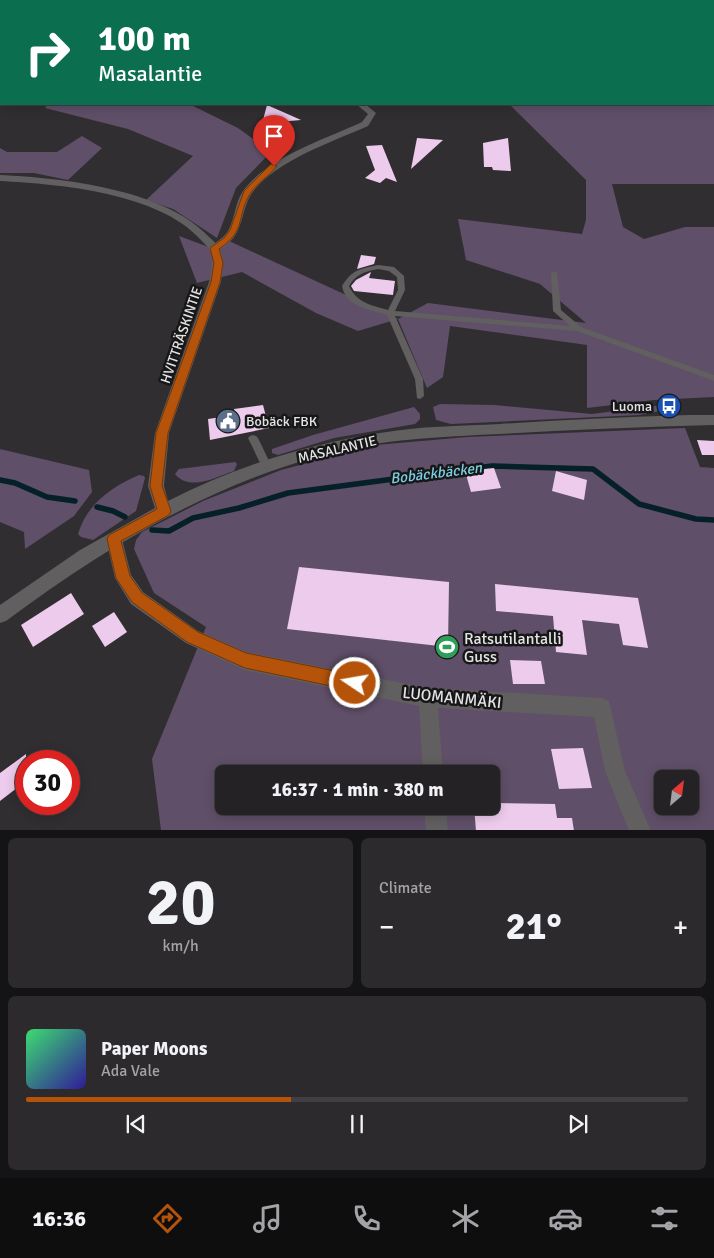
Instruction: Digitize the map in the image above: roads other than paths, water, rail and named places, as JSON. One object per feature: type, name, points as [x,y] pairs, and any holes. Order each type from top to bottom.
[{"type":"street","points":[[0,178],[47,180],[136,200],[179,217],[195,228],[214,248],[227,240],[234,230],[247,193],[274,166],[366,124],[372,113],[361,105]]},
{"type":"street","name":"HVITTRÄSKINTIE","points":[[164,511],[156,486],[162,433],[215,282],[218,263],[214,248]]},
{"type":"street","name":"MASALANTIE","points":[[0,615],[40,584],[89,552],[164,511],[189,498],[267,467],[310,453],[379,438],[409,434],[714,420]]},
{"type":"street","name":"LUOMANMÄKI","points":[[114,539],[123,578],[137,598],[192,637],[245,661],[428,698],[602,708],[614,772],[640,830]]},
{"type":"street","points":[[428,698],[432,765]]},
{"type":"street","points":[[436,815],[437,830]]},
{"type":"lane","points":[[390,313],[399,300],[403,287],[395,271],[378,266],[356,272],[349,279],[346,287],[349,296],[361,303],[390,313],[578,328],[714,378]]},
{"type":"lane","points":[[555,273],[557,310],[578,328]]},
{"type":"lane","points":[[390,313],[420,380],[420,396]]},
{"type":"lane","points":[[252,438],[267,467]]},
{"type":"waterway","name":"Bobäckbäcken","points":[[152,530],[169,531],[193,518],[239,508],[288,493],[492,466],[593,469],[639,504],[696,519],[714,520]]},
{"type":"waterway","points":[[0,480],[15,483],[47,497],[75,501]]},
{"type":"waterway","points":[[97,507],[113,511],[125,517]]},
{"type":"place","name":"Luoma","points":[[669,406]]},
{"type":"place","name":"Bobäck FBK","points":[[228,421]]},
{"type":"place","name":"Ratsutilantalli Guss","points":[[447,647]]}]
